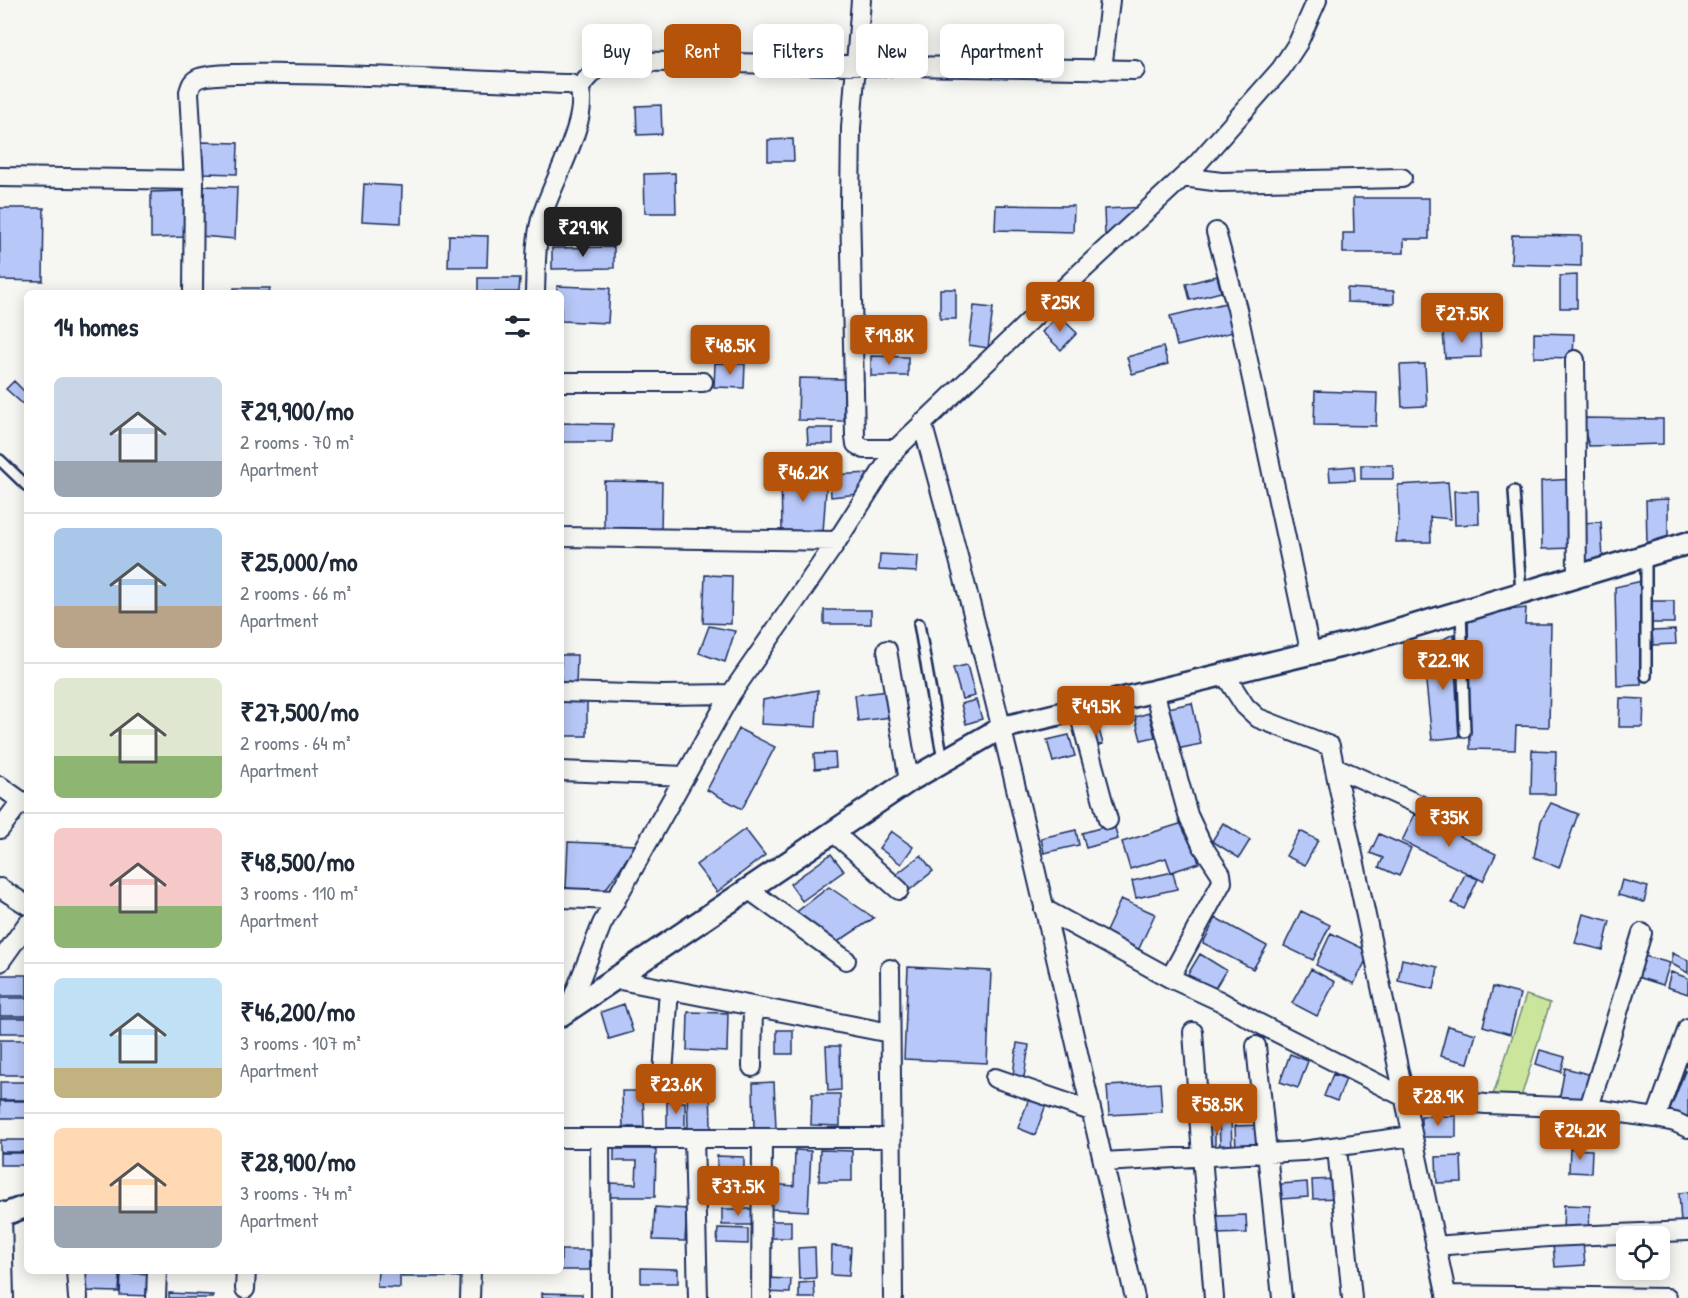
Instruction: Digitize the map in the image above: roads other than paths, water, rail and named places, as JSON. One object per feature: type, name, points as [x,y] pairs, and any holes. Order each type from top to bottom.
[{"type":"street","points":[[861,0],[851,129],[850,204],[855,437],[856,444],[864,449],[896,449]]},
{"type":"street","points":[[1102,70],[1110,0]]},
{"type":"street","points":[[564,1012],[602,924],[731,694],[837,541],[896,449],[1197,164],[1281,69],[1298,43],[1317,0]]},
{"type":"street","points":[[579,88],[598,67],[613,61],[1135,70]]},
{"type":"street","points":[[193,290],[194,180],[189,92],[192,83],[208,76],[257,74],[388,75],[570,84],[579,88],[582,96],[579,120],[542,217],[537,240],[535,290]]},
{"type":"street","points":[[0,177],[194,180]]},
{"type":"street","points":[[1183,177],[1221,182],[1402,178]]},
{"type":"street","points":[[1216,232],[1237,309],[1311,655]]},
{"type":"street","points":[[1575,360],[1577,576]]},
{"type":"street","points":[[564,382],[703,382]]},
{"type":"street","points":[[922,423],[946,507],[1001,728],[1135,1298]]},
{"type":"street","points":[[564,537],[837,541]]},
{"type":"street","points":[[564,1012],[909,781],[1001,728],[1311,655],[1688,543]]},
{"type":"street","points":[[887,650],[909,781]]},
{"type":"street","points":[[1225,675],[1245,706],[1258,718],[1330,746],[1446,1297],[1668,1298]]},
{"type":"street","points":[[564,692],[731,694]]},
{"type":"street","points":[[1154,692],[1188,815],[1202,845],[1221,874],[1222,882],[1170,978]]},
{"type":"street","points":[[1078,709],[1108,820]]},
{"type":"street","points":[[1335,767],[1433,812]]},
{"type":"street","points":[[564,771],[685,776]]},
{"type":"street","points":[[0,786],[24,803],[0,829]]},
{"type":"street","points":[[833,832],[899,890]]},
{"type":"street","points":[[0,888],[24,904]]},
{"type":"street","points":[[748,889],[846,960]]},
{"type":"street","points":[[564,898],[615,900]]},
{"type":"street","points":[[1044,909],[1170,978],[1220,1001],[1258,1023],[1404,1097],[1486,1104],[1589,1108],[1656,1118],[1675,1122],[1688,1128]]},
{"type":"street","points":[[0,962],[24,928]]},
{"type":"street","points":[[1589,1108],[1642,933]]},
{"type":"street","points":[[890,969],[893,1298]]},
{"type":"street","points":[[615,979],[890,1033]]},
{"type":"street","points":[[663,1074],[669,990]]},
{"type":"street","points":[[752,1067],[753,1007]]},
{"type":"street","points":[[1656,1118],[1688,1028]]},
{"type":"street","points":[[1193,1032],[1214,1298]]},
{"type":"street","points":[[1256,1046],[1282,1298]]},
{"type":"street","points":[[995,1078],[1091,1111]]},
{"type":"street","points":[[1103,1162],[1268,1154],[1337,1148],[1412,1136]]},
{"type":"street","points":[[564,1138],[891,1138]]},
{"type":"street","points":[[600,1138],[601,1298]]},
{"type":"street","points":[[694,1138],[698,1298]]},
{"type":"street","points":[[761,1298],[762,1138]]},
{"type":"street","points":[[1337,1148],[1352,1298]]},
{"type":"street","points":[[4,1298],[1,1214],[24,1207]]},
{"type":"street","points":[[1436,1246],[1548,1237],[1688,1231]]},
{"type":"street","points":[[76,1274],[78,1298]]},
{"type":"street","points":[[156,1298],[157,1274]]},
{"type":"street","points":[[470,1298],[471,1274]]},
{"type":"lane","points":[[0,460],[24,483]]},
{"type":"lane","points":[[1514,491],[1521,593]]},
{"type":"lane","points":[[1646,555],[1646,676]]},
{"type":"lane","points":[[1461,612],[1465,732]]},
{"type":"lane","points":[[919,624],[943,761]]}]
